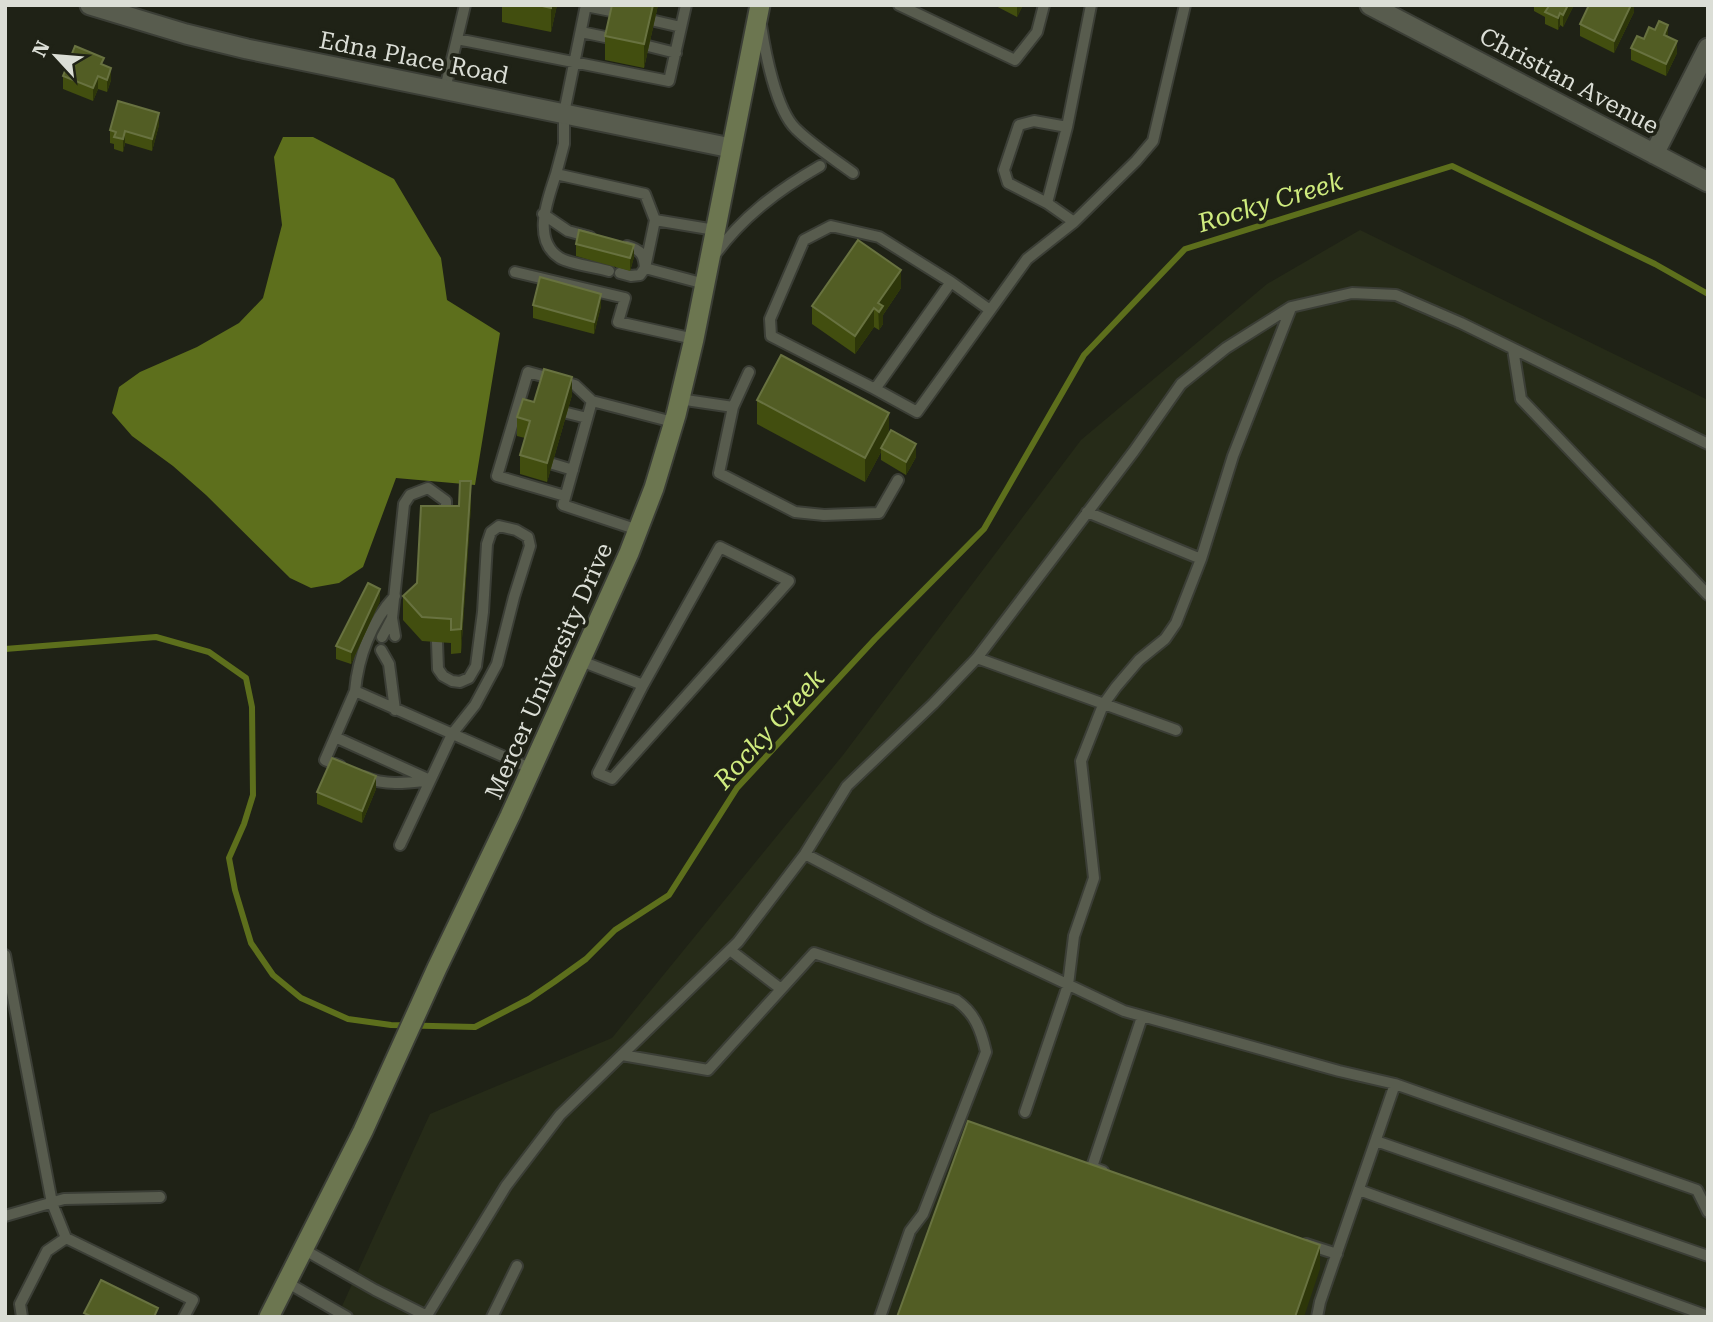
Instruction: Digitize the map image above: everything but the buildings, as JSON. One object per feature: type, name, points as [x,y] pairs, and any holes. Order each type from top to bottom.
[{"type":"main road","name":"Mercer University Drive","points":[[269,1317],[363,1131],[532,769],[654,488],[694,339],[759,9]]},
{"type":"street","name":"Edna Place Road","points":[[90,5],[247,49],[732,148]]},
{"type":"street","name":"Christian Avenue","points":[[1370,5],[1708,182]]},
{"type":"street","points":[[1654,154],[1708,48]]},
{"type":"lane","points":[[445,89],[465,5]]},
{"type":"lane","points":[[457,39],[669,81],[686,5]]},
{"type":"lane","points":[[899,5],[1015,60],[1037,32],[1044,5]]},
{"type":"lane","points":[[1047,203],[1067,127],[1091,5]]},
{"type":"lane","points":[[990,310],[879,237],[831,226],[804,240],[770,319],[771,336],[917,412],[1027,259],[1074,222],[1153,141],[1185,5]]},
{"type":"lane","points":[[556,174],[645,194],[655,219],[645,268],[640,275],[631,276],[560,258],[547,245],[543,214],[564,144],[564,113],[586,6],[616,12]]},
{"type":"lane","points":[[759,9],[766,59],[777,94],[793,127],[853,173]]},
{"type":"lane","points":[[655,21],[681,27]]},
{"type":"lane","points":[[581,32],[610,38]]},
{"type":"lane","points":[[648,46],[676,53]]},
{"type":"lane","points":[[1067,127],[1034,121],[1019,125],[1004,170],[1008,183],[1047,203],[1074,222]]},
{"type":"lane","points":[[708,264],[732,232],[760,207],[786,186],[820,166]]},
{"type":"lane","points":[[543,214],[568,231],[604,240]]},
{"type":"lane","points":[[655,219],[715,230]]},
{"type":"lane","points":[[627,246],[638,249],[644,255],[645,268]]},
{"type":"lane","points":[[645,268],[705,284]]},
{"type":"lane","points":[[515,272],[625,298],[618,322],[694,339]]},
{"type":"lane","points":[[875,389],[951,282]]},
{"type":"lane","points":[[303,1249],[427,1317],[506,1186],[560,1115],[730,950],[805,854],[847,786],[977,658],[1181,384],[1226,348],[1291,307],[1352,293],[1396,295],[1708,444]]},
{"type":"lane","points":[[1025,1112],[1068,985],[1074,936],[1094,878],[1081,761],[1103,705],[1139,660],[1165,639],[1176,623],[1201,559],[1233,456],[1291,307]]},
{"type":"lane","points":[[1513,349],[1521,400],[1708,595]]},
{"type":"lane","points":[[565,496],[497,476],[510,452],[524,402],[528,372],[575,385],[592,401],[673,422]]},
{"type":"lane","points":[[749,372],[733,407],[719,473],[794,512],[824,515],[879,513],[898,480]]},
{"type":"lane","points":[[680,399],[733,407]]},
{"type":"lane","points":[[592,401],[563,505],[638,530]]},
{"type":"lane","points":[[567,413],[587,418]]},
{"type":"lane","points":[[552,464],[573,470]]},
{"type":"lane","points":[[395,636],[393,618],[404,504],[410,495],[428,488],[446,501],[446,530]]},
{"type":"lane","points":[[1087,512],[1201,559]]},
{"type":"lane","points":[[400,845],[452,734],[475,705],[497,664],[530,546],[528,537],[516,530],[499,526],[491,532],[487,544],[483,612],[476,666],[470,678],[460,682],[443,676],[438,669],[438,642]]},
{"type":"lane","points":[[720,547],[789,581],[612,779],[598,773],[643,685],[720,547]]},
{"type":"lane","points":[[395,597],[381,611],[357,666],[355,691],[325,760],[384,784],[430,780]]},
{"type":"lane","points":[[382,637],[393,618]]},
{"type":"lane","points":[[381,650],[388,664],[395,710]]},
{"type":"lane","points":[[388,664],[394,651]]},
{"type":"lane","points":[[977,658],[1176,730]]},
{"type":"lane","points":[[581,661],[643,685]]},
{"type":"lane","points":[[355,691],[532,769]]},
{"type":"lane","points":[[335,737],[430,780]]},
{"type":"lane","points":[[805,854],[929,919],[1124,1011],[1395,1084],[1703,1192],[1708,1212]]},
{"type":"lane","points":[[730,950],[781,989]]},
{"type":"lane","points":[[622,1055],[708,1070],[814,953],[956,1000],[970,1010],[982,1033],[986,1052],[923,1214],[910,1231],[880,1317]]},
{"type":"lane","points":[[5,956],[52,1203],[66,1238],[193,1300],[184,1317]]},
{"type":"lane","points":[[1114,1175],[1092,1167],[1142,1017]]},
{"type":"lane","points":[[1317,1317],[1395,1084]]},
{"type":"lane","points":[[1376,1141],[1708,1256]]},
{"type":"lane","points":[[1359,1189],[1708,1316]]},
{"type":"lane","points":[[5,1216],[64,1199],[160,1197]]},
{"type":"lane","points":[[22,1317],[20,1304],[47,1251],[66,1238]]},
{"type":"lane","points":[[1292,1238],[1337,1254]]},
{"type":"lane","points":[[492,1317],[517,1266]]},
{"type":"lane","points":[[288,1283],[347,1317]]},
{"type":"shaded area","points":[[283,137],[313,137],[394,179],[441,258],[447,300],[500,333],[475,485],[396,478],[363,567],[339,583],[311,588],[290,578],[206,495],[173,466],[132,436],[112,413],[119,387],[140,372],[197,347],[239,323],[263,298],[282,225],[274,157]]},
{"type":"shaded area","points":[[1360,230],[1708,400],[1708,1317],[337,1317],[430,1114],[612,1038],[843,755],[1081,440],[1267,284]]},
{"type":"waterway","name":"Rocky Creek","points":[[5,649],[156,637],[209,652],[246,678],[252,707],[253,795],[229,858],[235,890],[251,943],[273,975],[301,998],[348,1019],[391,1025],[475,1027],[529,999],[554,982],[586,959],[615,930],[669,895],[737,788],[875,639],[984,529],[1084,355],[1185,249],[1452,166],[1655,264],[1708,294]]}]
